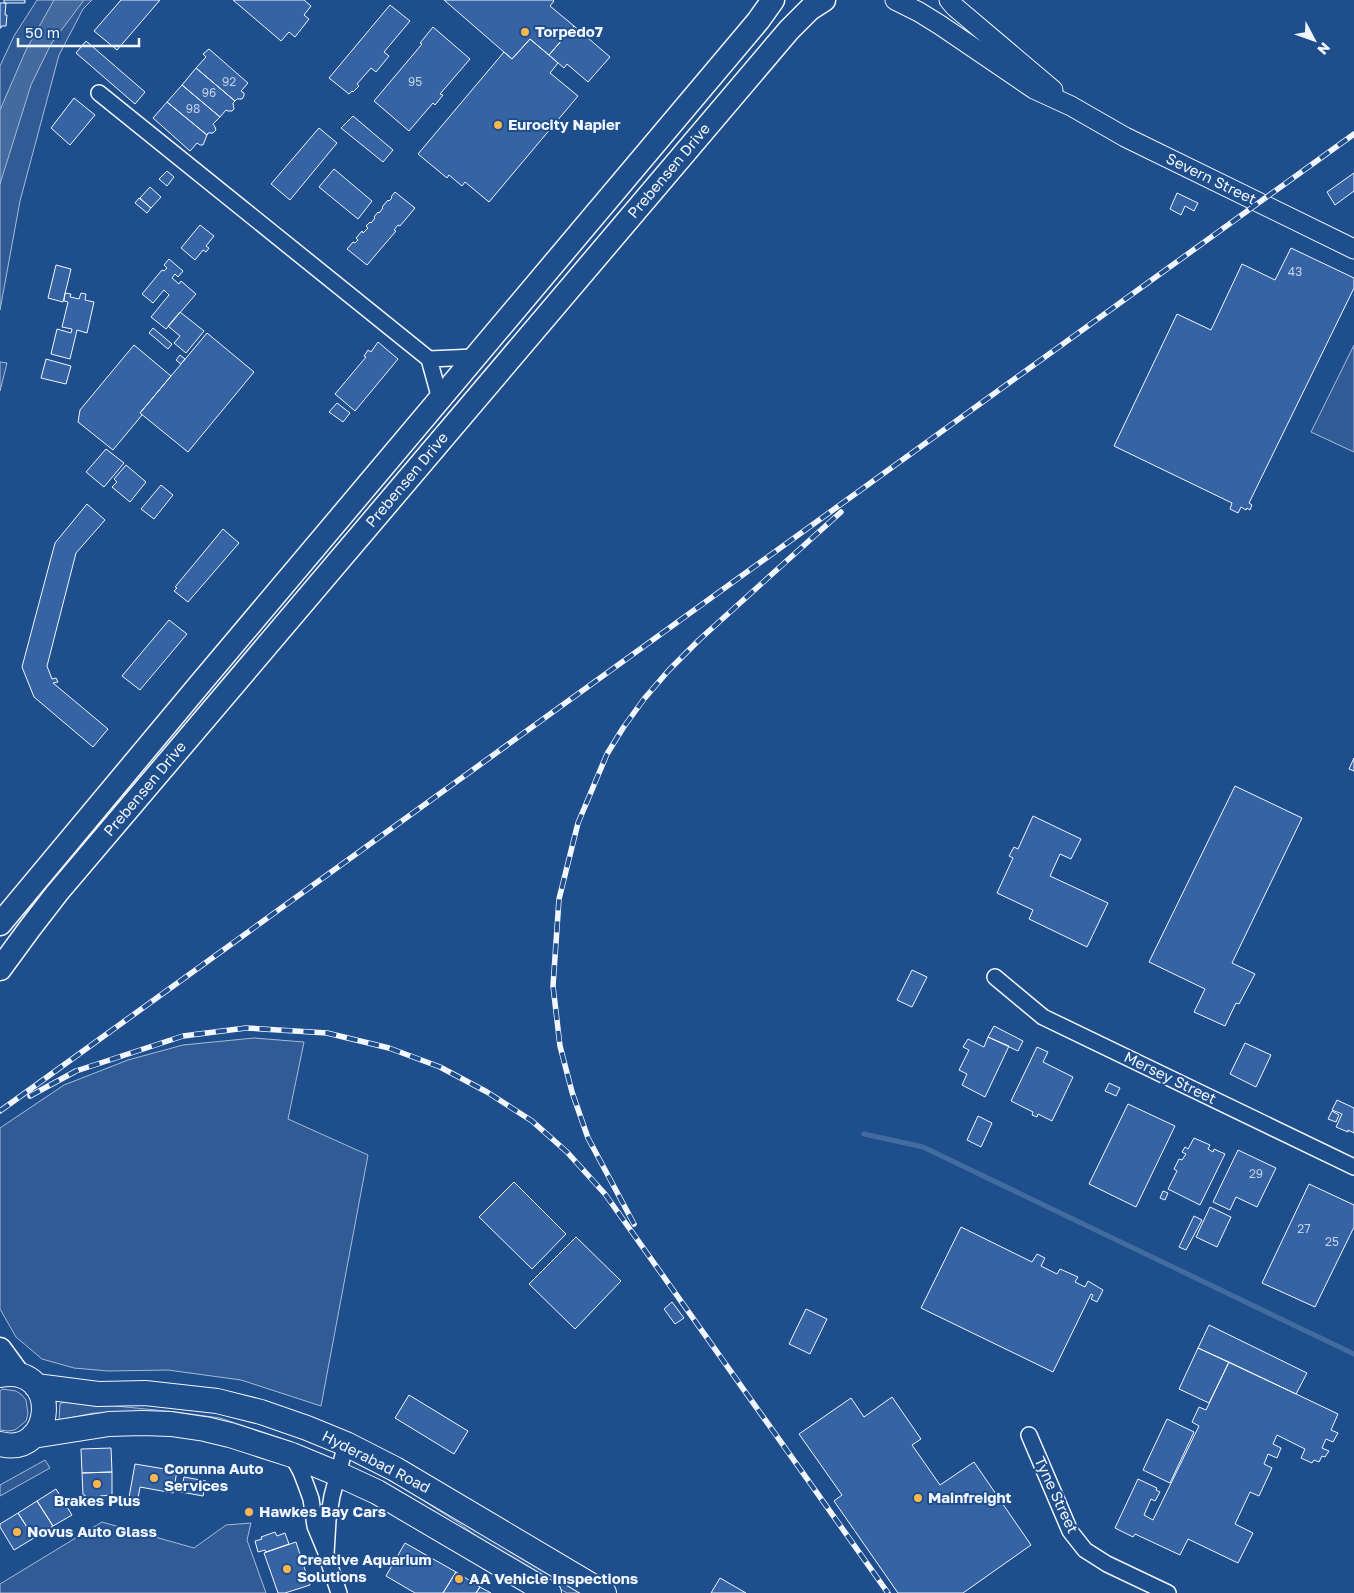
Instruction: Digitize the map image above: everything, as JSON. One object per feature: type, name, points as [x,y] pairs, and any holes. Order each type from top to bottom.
[{"type":"highway","name":"Hyderabad Road","points":[[18,1378],[98,1394],[145,1393],[216,1401],[260,1412],[307,1428],[346,1444],[418,1483],[604,1593]]},
{"type":"highway","points":[[12,1446],[39,1429],[44,1419],[45,1407],[42,1396],[18,1378]]},
{"type":"highway","name":"Hyderabad Road","points":[[12,1446],[109,1424],[172,1424],[230,1435],[292,1455],[377,1492],[549,1593]]},
{"type":"main road","name":"Prebensen Drive","points":[[0,924],[758,21],[773,0]]},
{"type":"main road","name":"Prebensen Drive","points":[[0,970],[58,893],[782,38],[810,9],[824,0]]},
{"type":"main road","points":[[0,1349],[18,1378]]},
{"type":"street","name":"Severn Street","points":[[895,0],[940,25],[1034,90],[1071,106],[1134,141],[1354,249]]},
{"type":"street","name":"Severn Street","points":[[950,0],[955,7],[996,43],[1071,106]]},
{"type":"street","points":[[99,93],[429,359],[440,399]]},
{"type":"street","points":[[429,359],[475,357]]},
{"type":"street","name":"Mersey Street","points":[[995,977],[1043,1017],[1354,1167]]},
{"type":"street","name":"Tyne Street","points":[[1029,1435],[1070,1531],[1084,1550],[1108,1564],[1168,1593]]},
{"type":"street","points":[[326,1554],[328,1520],[346,1444]]},
{"type":"street","points":[[292,1455],[301,1472],[311,1499],[314,1526],[339,1593]]},
{"type":"shaded area","points":[[37,0],[92,0],[83,9],[59,55],[20,201],[0,310],[0,66],[14,36]]},
{"type":"shaded area","points":[[54,0],[84,0],[51,44],[31,85],[0,184],[0,110],[26,50]]},
{"type":"shaded area","points":[[1354,345],[1354,452],[1311,432]]},
{"type":"shaded area","points":[[0,362],[7,363],[0,391]]},
{"type":"shaded area","points":[[254,1038],[304,1042],[288,1119],[368,1155],[321,1406],[241,1380],[168,1370],[108,1371],[74,1368],[42,1359],[16,1337],[0,1309],[0,1128],[64,1085],[128,1060],[183,1045]]},
{"type":"shaded area","points":[[2,1389],[16,1391],[26,1400],[28,1414],[26,1421],[15,1430],[0,1430],[0,1391]]},
{"type":"shaded area","points":[[66,1401],[220,1418],[293,1442],[292,1445],[177,1414],[94,1413],[59,1420],[60,1404]]},
{"type":"shaded area","points":[[45,1460],[50,1468],[0,1496],[0,1485]]},
{"type":"shaded area","points":[[355,1460],[398,1482],[587,1593],[567,1593],[508,1559],[457,1522],[397,1484],[353,1462]]},
{"type":"shaded area","points":[[102,1522],[194,1548],[226,1525],[251,1523],[247,1540],[266,1593],[0,1593],[0,1584]]},
{"type":"building","points":[[4,0],[25,0],[25,3],[4,3]]},
{"type":"building","points":[[121,0],[160,0],[117,50],[94,31]]},
{"type":"building","points":[[233,0],[304,0],[311,6],[304,15],[309,19],[295,37],[289,32],[281,41]]},
{"type":"building","name":"Torpedo7","points":[[444,0],[553,0],[550,6],[574,26],[549,55],[530,39],[512,59]]},
{"type":"building","points":[[0,3],[6,3],[5,15],[7,15],[6,26],[1,26],[1,28],[0,28]]},
{"type":"building","points":[[390,5],[410,21],[384,52],[389,56],[376,72],[371,68],[357,84],[359,86],[349,94],[329,78]]},
{"type":"building","points":[[574,26],[610,57],[588,82],[567,64],[564,68],[549,55]]},
{"type":"building","points":[[433,27],[470,59],[440,94],[443,95],[435,105],[433,103],[409,131],[374,101],[422,44],[420,43]]},
{"type":"building","name":"Eurocity Napier","points":[[530,39],[558,63],[550,73],[578,96],[489,202],[465,182],[462,186],[449,175],[447,178],[418,154],[504,52],[512,59]]},
{"type":"building","points":[[86,41],[145,92],[135,104],[76,53]]},
{"type":"building","points":[[209,49],[248,83],[241,91],[244,93],[242,99],[235,101],[196,68],[206,57],[203,54]]},
{"type":"building","points":[[196,68],[235,101],[232,111],[226,110],[220,117],[182,85]]},
{"type":"building","points":[[182,85],[220,117],[213,124],[216,130],[213,133],[208,133],[207,135],[167,102]]},
{"type":"building","points":[[74,98],[95,115],[70,145],[51,128]]},
{"type":"building","points":[[167,102],[207,135],[203,145],[197,143],[190,151],[153,118]]},
{"type":"building","points":[[353,116],[393,150],[383,162],[341,128]]},
{"type":"building","points":[[319,128],[337,143],[290,200],[271,184]]},
{"type":"building","points":[[334,169],[372,201],[358,219],[319,187]]},
{"type":"building","points":[[167,171],[174,177],[167,186],[159,179]]},
{"type":"building","points":[[1354,173],[1354,191],[1335,205],[1327,192]]},
{"type":"building","points":[[150,187],[161,197],[151,208],[140,198]]},
{"type":"building","points":[[395,192],[415,208],[400,226],[398,225],[394,230],[396,231],[367,265],[347,249],[353,242],[355,243],[358,240],[356,238],[362,231],[363,233],[368,228],[366,226],[371,223]]},
{"type":"building","points":[[1177,193],[1198,203],[1194,211],[1185,206],[1181,215],[1170,209]]},
{"type":"building","points":[[139,198],[151,208],[147,213],[135,203]]},
{"type":"building","points":[[200,225],[214,236],[206,246],[209,248],[206,252],[203,250],[195,260],[181,248]]},
{"type":"building","points":[[1291,248],[1354,278],[1354,288],[1249,503],[1252,505],[1250,510],[1241,507],[1238,513],[1230,509],[1232,503],[1114,446],[1177,314],[1211,330],[1242,264],[1275,280]]},
{"type":"building","points":[[169,259],[183,271],[178,277],[175,274],[172,278],[179,284],[181,281],[196,294],[166,329],[151,317],[169,295],[164,290],[153,303],[142,294],[162,270],[164,271],[167,268],[164,265]]},
{"type":"building","points":[[56,265],[71,269],[63,302],[48,298]]},
{"type":"building","points":[[65,293],[71,294],[70,297],[79,299],[81,293],[86,294],[85,300],[94,302],[87,333],[77,330],[70,359],[51,354],[57,329],[71,333],[72,329],[62,327],[68,302],[64,301]]},
{"type":"building","points":[[180,312],[204,331],[186,353],[174,343],[180,336],[168,326]]},
{"type":"building","points":[[153,328],[172,344],[168,349],[149,333]]},
{"type":"building","points":[[207,333],[254,372],[188,452],[140,413]]},
{"type":"building","points":[[378,342],[398,359],[355,411],[335,394],[366,357],[364,356],[368,350],[371,352]]},
{"type":"building","points":[[134,345],[171,376],[140,413],[142,415],[113,450],[78,422],[80,410]]},
{"type":"building","points":[[180,355],[185,359],[181,364],[176,360]]},
{"type":"building","points":[[46,359],[71,366],[66,384],[41,378]]},
{"type":"building","points":[[337,403],[350,413],[343,422],[329,412]]},
{"type":"building","points":[[106,449],[124,463],[104,487],[86,472]]},
{"type":"building","points":[[126,465],[146,482],[130,502],[112,487],[117,482],[114,479]]},
{"type":"building","points":[[161,485],[173,495],[154,519],[141,509]]},
{"type":"building","points":[[87,504],[105,520],[76,553],[47,666],[52,679],[56,678],[58,682],[53,683],[108,729],[93,747],[34,697],[22,667],[55,543]]},
{"type":"building","points":[[223,529],[239,543],[188,602],[174,591],[177,588],[175,587]]},
{"type":"building","points":[[169,620],[187,634],[140,690],[122,676]]},
{"type":"building","points":[[1354,758],[1354,771],[1349,769]]},
{"type":"building","points":[[1235,786],[1302,818],[1232,963],[1255,974],[1239,1004],[1236,1003],[1225,1026],[1194,1012],[1205,989],[1149,962]]},
{"type":"building","points":[[1033,816],[1081,839],[1071,859],[1060,854],[1050,876],[1108,903],[1087,947],[1029,919],[1033,910],[997,893],[1013,858],[1009,856],[1014,847],[1018,849]]},
{"type":"building","points":[[912,970],[927,977],[912,1007],[897,1000]]},
{"type":"building","points":[[994,1026],[1023,1041],[1018,1051],[988,1037]]},
{"type":"building","points":[[988,1037],[1009,1046],[985,1097],[962,1085],[967,1074],[959,1070],[969,1050],[963,1047],[968,1039],[984,1047]]},
{"type":"building","points":[[1245,1043],[1271,1055],[1256,1087],[1230,1074]]},
{"type":"building","points":[[1037,1047],[1048,1052],[1043,1062],[1073,1077],[1052,1121],[1038,1114],[1037,1117],[1032,1115],[1033,1112],[1011,1101]]},
{"type":"building","points":[[1109,1083],[1120,1088],[1116,1096],[1105,1091]]},
{"type":"building","points":[[1337,1100],[1354,1108],[1354,1133],[1336,1127],[1342,1114],[1332,1110]]},
{"type":"building","points":[[1128,1104],[1175,1126],[1136,1207],[1089,1184]]},
{"type":"building","points":[[1332,1111],[1339,1115],[1336,1122],[1328,1119]]},
{"type":"building","points":[[978,1116],[992,1123],[981,1147],[967,1140]]},
{"type":"building","points":[[1194,1138],[1210,1145],[1208,1149],[1213,1152],[1214,1149],[1225,1154],[1200,1205],[1168,1189],[1177,1171],[1174,1169],[1179,1159],[1182,1160],[1186,1154],[1182,1152],[1185,1147],[1188,1149]]},
{"type":"building","points":[[1238,1150],[1276,1168],[1257,1207],[1236,1197],[1230,1210],[1213,1202]]},
{"type":"building","points":[[514,1182],[566,1234],[532,1269],[479,1217]]},
{"type":"building","points":[[1309,1184],[1354,1205],[1354,1227],[1315,1307],[1262,1283]]},
{"type":"building","points":[[1163,1191],[1168,1193],[1165,1200],[1160,1198]]},
{"type":"building","points":[[1210,1207],[1231,1217],[1217,1247],[1196,1237]]},
{"type":"building","points":[[1194,1216],[1202,1220],[1186,1250],[1179,1247]]},
{"type":"building","points":[[961,1227],[1032,1262],[1037,1254],[1045,1258],[1041,1266],[1057,1274],[1060,1269],[1078,1277],[1075,1282],[1085,1287],[1088,1281],[1103,1290],[1097,1302],[1091,1299],[1093,1295],[1091,1294],[1053,1372],[921,1308]]},
{"type":"building","points":[[576,1237],[621,1281],[575,1329],[529,1284]]},
{"type":"building","points":[[672,1302],[684,1318],[675,1324],[664,1309]]},
{"type":"building","points":[[806,1309],[827,1319],[810,1354],[789,1344]]},
{"type":"building","points":[[1209,1325],[1307,1373],[1296,1394],[1198,1348]]},
{"type":"building","points":[[1198,1348],[1229,1362],[1209,1403],[1179,1389]]},
{"type":"building","points":[[1229,1362],[1338,1414],[1331,1430],[1338,1433],[1333,1442],[1326,1439],[1322,1448],[1329,1451],[1325,1457],[1322,1456],[1319,1462],[1314,1460],[1312,1463],[1301,1458],[1305,1449],[1277,1435],[1273,1444],[1281,1448],[1277,1458],[1268,1454],[1264,1464],[1272,1468],[1259,1496],[1250,1492],[1235,1524],[1253,1533],[1238,1563],[1188,1539],[1180,1555],[1135,1534],[1133,1537],[1115,1528],[1138,1479],[1157,1488],[1156,1490],[1160,1492],[1155,1501],[1151,1499],[1144,1515],[1153,1520],[1199,1426],[1192,1422],[1199,1407],[1206,1410]]},
{"type":"building","points":[[409,1395],[468,1431],[454,1454],[395,1418]]},
{"type":"building","name":"Mainfreight","points":[[892,1397],[921,1439],[912,1445],[940,1485],[974,1462],[1031,1545],[963,1593],[898,1593],[834,1501],[842,1495],[799,1434],[851,1398],[864,1417]]},
{"type":"building","points":[[1167,1419],[1194,1432],[1170,1483],[1143,1470]]},
{"type":"building","points":[[111,1448],[112,1472],[82,1473],[81,1449]]},
{"type":"building","name":"Corunna Auto Services","points":[[135,1464],[177,1471],[173,1493],[140,1487],[137,1504],[128,1503]]},
{"type":"building","name":"Brakes Plus","points":[[112,1472],[112,1495],[100,1496],[100,1505],[85,1506],[82,1473]]},
{"type":"building","points":[[184,1477],[206,1481],[203,1496],[181,1492]]},
{"type":"building","points":[[56,1489],[72,1515],[53,1526],[37,1501]]},
{"type":"building","points":[[37,1501],[53,1526],[34,1538],[18,1513]]},
{"type":"building","name":"Novus Auto Glass","points":[[18,1513],[34,1538],[14,1550],[0,1524]]},
{"type":"building","points":[[275,1532],[277,1536],[285,1533],[289,1544],[266,1552],[265,1550],[258,1552],[255,1541]]},
{"type":"building","name":"Creative Aquarium Solutions","points":[[296,1542],[310,1585],[285,1593],[278,1593],[264,1553]]},
{"type":"building","points":[[405,1543],[456,1572],[443,1593],[415,1593],[386,1576]]},
{"type":"building","name":"AA Vehicle Inspections","points":[[456,1572],[480,1587],[476,1593],[443,1593]]},
{"type":"building","points":[[720,1578],[746,1593],[711,1593]]},
{"type":"building","points":[[480,1587],[491,1593],[476,1593]]},
{"type":"waterway","points":[[864,1134],[923,1147],[1354,1354]]},
{"type":"railway","points":[[0,1111],[1354,134]]},
{"type":"railway","points":[[634,1224],[588,1138],[572,1092],[560,1046],[553,986],[559,899],[578,823],[607,754],[644,699],[669,670],[700,639],[841,512]]},
{"type":"railway","points":[[30,1096],[76,1071],[183,1036],[246,1028],[327,1033],[389,1048],[440,1067],[487,1092],[532,1121],[567,1152],[605,1194],[888,1593]]},
{"type":"place","name":"Torpedo7","points":[[525,32]]},
{"type":"place","name":"Eurocity Napier","points":[[498,125]]},
{"type":"place","name":"Corunna Auto Services","points":[[154,1478]]},
{"type":"place","name":"Brakes Plus","points":[[97,1484]]},
{"type":"place","name":"Mainfreight","points":[[918,1498]]},
{"type":"place","name":"Hawkes Bay Cars","points":[[249,1512]]},
{"type":"place","name":"Novus Auto Glass","points":[[17,1532]]},
{"type":"place","name":"Creative Aquarium Solutions","points":[[287,1569]]},
{"type":"place","name":"AA Vehicle Inspections","points":[[459,1579]]}]
